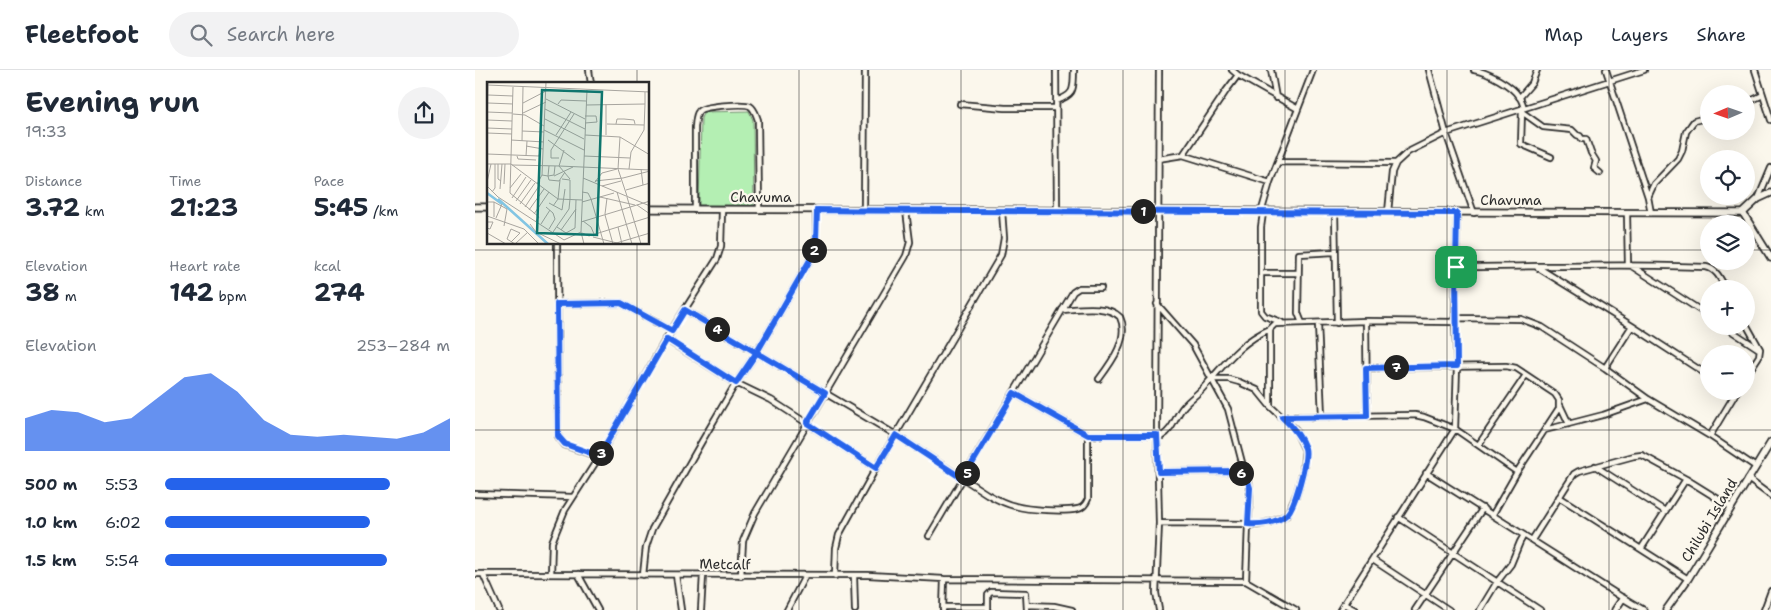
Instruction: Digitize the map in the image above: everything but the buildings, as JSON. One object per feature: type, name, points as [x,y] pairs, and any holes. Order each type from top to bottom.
[{"type":"street","points":[[864,210],[865,70]]},
{"type":"street","points":[[1056,70],[1057,211]]},
{"type":"street","points":[[1056,101],[1070,95],[1073,89],[1073,70]]},
{"type":"street","points":[[1159,70],[1157,211],[1159,523],[1156,593],[1159,610]]},
{"type":"street","points":[[1232,70],[1276,98],[1298,109]]},
{"type":"street","points":[[1271,70],[1276,98]]},
{"type":"street","points":[[1282,323],[1265,316],[1261,311],[1262,213],[1270,182],[1313,70]]},
{"type":"street","points":[[1429,70],[1446,133],[1474,213]]},
{"type":"street","points":[[1474,70],[1489,74],[1512,89],[1520,97],[1523,110],[1521,144],[1551,157]]},
{"type":"street","points":[[1520,97],[1532,82],[1537,70]]},
{"type":"street","points":[[1606,70],[1648,197],[1651,212]]},
{"type":"street","points":[[1388,212],[1390,182],[1396,163],[1408,152],[1446,133],[1644,70]]},
{"type":"street","points":[[1755,70],[1771,120]]},
{"type":"street","points":[[1183,155],[1209,114],[1238,75]]},
{"type":"street","points":[[1755,99],[1763,95]]},
{"type":"street","points":[[960,104],[1005,108],[1056,108]]},
{"type":"street","points":[[695,210],[696,115],[699,110],[708,107],[744,105],[751,106],[758,120],[759,210]]},
{"type":"street","points":[[1523,110],[1543,126],[1572,130],[1582,139],[1586,139],[1595,161],[1594,168],[1599,173]]},
{"type":"street","points":[[1648,197],[1654,184],[1678,159],[1682,151],[1686,132],[1694,121],[1700,119]]},
{"type":"street","points":[[1158,159],[1183,155],[1270,182]]},
{"type":"street","points":[[1278,162],[1396,163]]},
{"type":"street","points":[[1758,199],[1771,168]]},
{"type":"street","points":[[1771,193],[1758,199],[1743,213],[1771,258]]},
{"type":"street","name":"Chavuma","points":[[650,209],[1262,213],[1335,211],[1743,213]]},
{"type":"street","points":[[551,574],[554,534],[573,497],[667,339],[711,270],[719,253],[722,235],[722,210]]},
{"type":"street","points":[[643,575],[645,547],[652,530],[736,383],[757,352],[810,260],[816,241],[817,210]]},
{"type":"street","points":[[741,576],[741,553],[746,531],[807,423],[906,256],[910,242],[907,210]]},
{"type":"street","points":[[835,576],[836,548],[839,535],[876,468],[1001,255],[1003,238],[1002,211]]},
{"type":"street","points":[[1335,211],[1337,322]]},
{"type":"street","points":[[1340,610],[1373,560],[1397,517],[1455,429],[1457,213]]},
{"type":"street","points":[[1627,213],[1629,265]]},
{"type":"street","points":[[557,245],[558,436],[565,444],[599,456]]},
{"type":"street","points":[[1302,323],[1298,313],[1299,254],[1335,252]]},
{"type":"street","points":[[1629,265],[1700,310]]},
{"type":"street","points":[[1456,267],[1663,265],[1712,268],[1720,280]]},
{"type":"street","points":[[1537,267],[1700,370]]},
{"type":"street","points":[[1261,272],[1298,273]]},
{"type":"street","points":[[929,536],[1075,289],[1101,288]]},
{"type":"street","points":[[557,304],[621,303],[672,331]]},
{"type":"street","points":[[1157,303],[1193,345],[1228,409],[1250,488],[1246,581],[1296,610]]},
{"type":"street","points":[[1062,310],[1099,309],[1111,311],[1120,317],[1122,328],[1119,348],[1099,379]]},
{"type":"street","points":[[685,310],[896,435],[1002,502],[1037,509],[1077,509],[1086,504],[1089,499],[1088,435]]},
{"type":"street","points":[[1014,393],[1088,435],[1161,436],[1169,432],[1183,407],[1238,348],[1255,335],[1270,329],[1271,326],[1282,323],[1318,324],[1366,321],[1521,319],[1532,322],[1605,368],[1648,399],[1756,466]]},
{"type":"street","points":[[1366,321],[1367,416]]},
{"type":"street","points":[[1318,324],[1322,416]]},
{"type":"street","points":[[1605,368],[1632,326]]},
{"type":"street","points":[[1270,329],[1270,406]]},
{"type":"street","points":[[1738,335],[1760,350]]},
{"type":"street","points":[[1752,335],[1760,350],[1755,362]]},
{"type":"street","points":[[667,339],[736,383],[771,400],[876,468]]},
{"type":"street","points":[[1366,368],[1457,366],[1506,366],[1516,368],[1555,394],[1569,424]]},
{"type":"street","points":[[1479,444],[1526,375]]},
{"type":"street","points":[[1159,523],[1257,525],[1287,515],[1297,493],[1303,471],[1305,450],[1295,429],[1270,406],[1257,390],[1228,379],[1211,379]]},
{"type":"street","points":[[1545,430],[1603,415],[1648,399]]},
{"type":"street","points":[[1710,436],[1730,400]]},
{"type":"street","points":[[1493,514],[1517,472],[1559,408],[1560,403]]},
{"type":"street","points":[[1282,417],[1424,417],[1455,429],[1517,472]]},
{"type":"street","name":"Chilubi Island","points":[[1666,610],[1771,442]]},
{"type":"street","points":[[1532,540],[1574,474],[1579,470],[1635,456],[1642,455],[1731,507]]},
{"type":"street","points":[[1595,466],[1665,511]]},
{"type":"street","points":[[1159,472],[1238,471],[1246,475]]},
{"type":"street","points":[[1426,473],[1643,610]]},
{"type":"street","points":[[1641,549],[1686,479]]},
{"type":"street","points":[[1748,479],[1771,496]]},
{"type":"street","points":[[475,494],[573,497]]},
{"type":"street","points":[[1559,498],[1687,579]]},
{"type":"street","points":[[1415,610],[1483,508]]},
{"type":"street","points":[[1397,517],[1540,610]]},
{"type":"street","points":[[1480,610],[1497,582],[1511,564],[1524,535]]},
{"type":"street","points":[[1373,560],[1449,610]]},
{"type":"street","name":"Metcalf","points":[[475,574],[1246,581]]},
{"type":"street","points":[[483,574],[499,610]]},
{"type":"street","points":[[578,574],[598,610]]},
{"type":"street","points":[[676,575],[681,610]]},
{"type":"street","points":[[701,610],[703,575]]},
{"type":"street","points":[[787,610],[805,576]]},
{"type":"street","points":[[855,576],[855,610]]},
{"type":"street","points":[[944,579],[943,608],[988,609],[989,593],[1026,592],[1027,607],[1054,606],[1072,610]]},
{"type":"street","points":[[1004,580],[1005,592]]},
{"type":"street","points":[[1764,610],[1771,591]]},
{"type":"street","points":[[1615,610],[1623,598]]},
{"type":"street","points":[[1345,604],[1355,610]]},
{"type":"green space","points":[[749,111],[753,120],[754,205],[699,205],[701,118],[704,112]]},
{"type":"route","points":[[1456,267],[1455,322],[1457,366],[1366,368],[1367,416],[1282,417],[1295,429],[1305,450],[1303,471],[1297,493],[1287,515],[1257,525],[1248,524],[1250,488],[1246,475],[1238,471],[1159,472],[1157,435],[1088,435],[1014,393],[963,479],[896,435],[876,468],[807,423],[825,393],[757,352],[685,310],[672,331],[628,305],[621,303],[557,304],[558,436],[561,442],[565,444],[599,456],[667,339],[736,383],[757,352],[810,260],[816,241],[817,210],[1457,213],[1456,267]]}]
